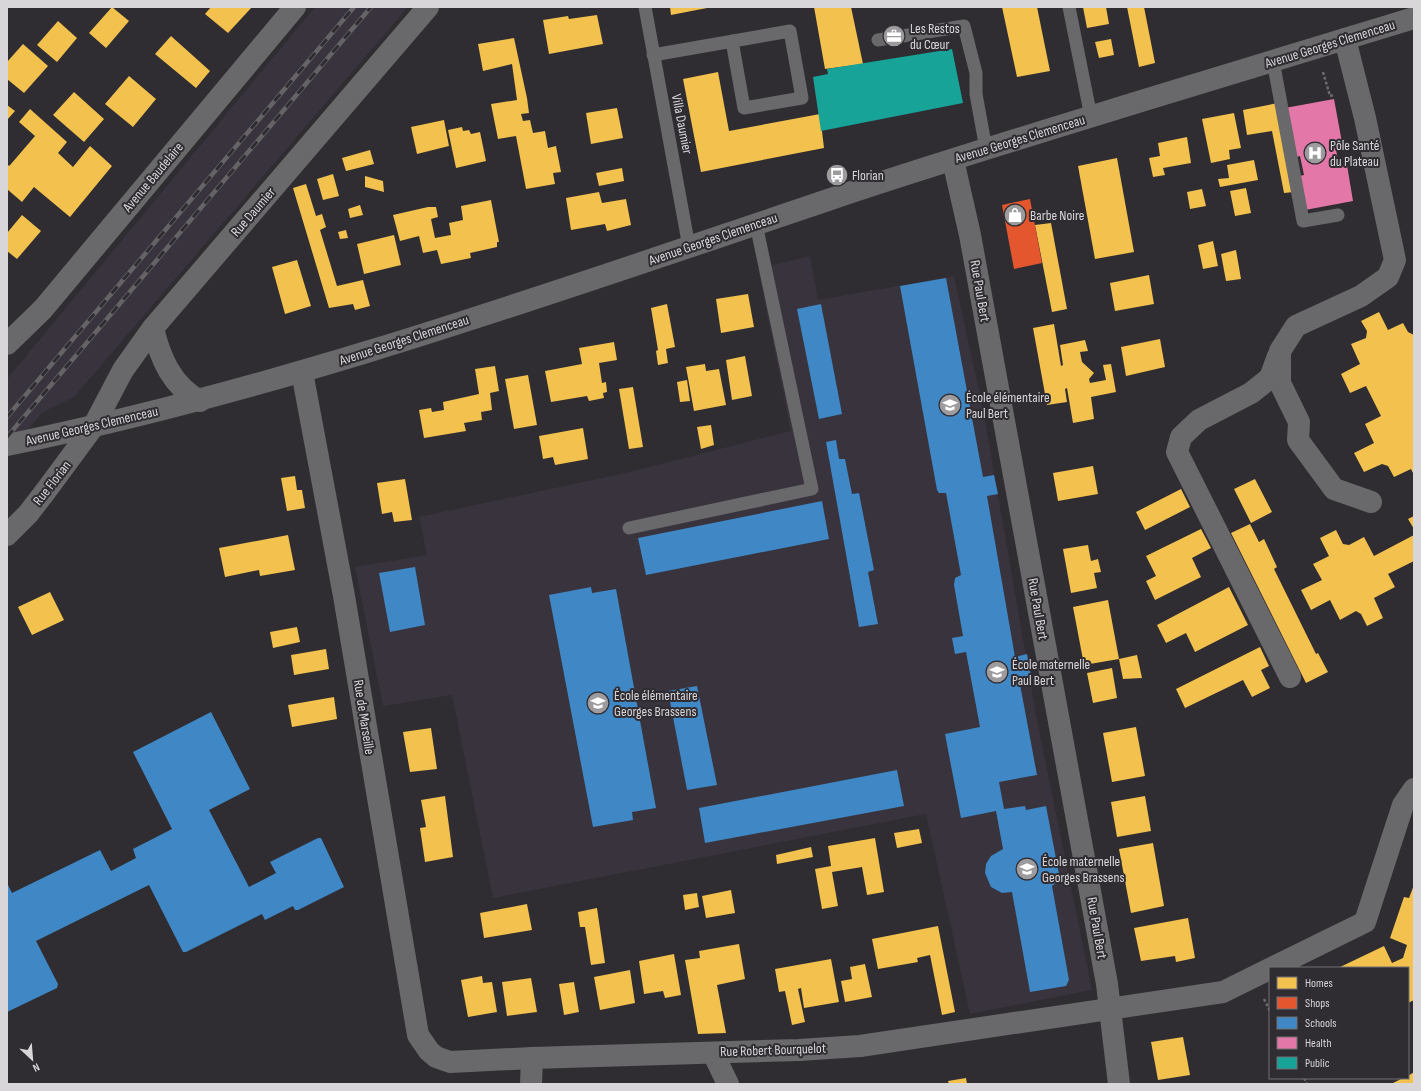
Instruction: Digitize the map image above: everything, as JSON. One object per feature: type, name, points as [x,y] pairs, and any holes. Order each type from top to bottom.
[{"type":"street","name":"Avenue Baudelaire","points":[[7,344],[43,308],[295,7]]},
{"type":"street","name":"Rue Daumier","points":[[93,428],[124,370],[153,328],[428,7]]},
{"type":"street","name":"Avenue Georges Clemenceau","points":[[7,445],[93,428],[200,401],[302,372],[630,268],[689,246],[908,173],[1414,18]]},
{"type":"street","points":[[1290,677],[1177,452],[1181,437],[1199,420],[1251,393],[1270,378],[1280,351],[1296,326],[1361,296],[1388,277],[1395,260],[1364,111],[1345,39]]},
{"type":"street","name":"Rue Paul Bert","points":[[953,160],[970,235],[1102,960],[1119,1084]]},
{"type":"street","points":[[153,328],[158,349],[174,378],[191,396],[200,401]]},
{"type":"street","points":[[1280,351],[1280,383],[1299,422],[1298,440],[1334,489],[1371,502]]},
{"type":"street","name":"Rue de Marseille","points":[[302,372],[344,596],[418,1035],[429,1051],[436,1057]]},
{"type":"street","name":"Rue Florian","points":[[7,535],[41,498],[93,428]]},
{"type":"street","name":"Rue Robert Bourquelot","points":[[1274,967],[1365,922],[1403,806],[1414,788]]},
{"type":"street","name":"Rue Robert Bourquelot","points":[[436,1057],[450,1062],[799,1050],[860,1046],[1223,992],[1269,969]]},
{"type":"street","points":[[713,1053],[728,1084]]},
{"type":"street","points":[[531,1084],[532,1058]]},
{"type":"lane","name":"Villa Daumier","points":[[645,7],[689,246]]},
{"type":"lane","points":[[1069,7],[1091,117]]},
{"type":"lane","points":[[878,40],[964,26],[976,73],[976,94],[986,150]]},
{"type":"lane","points":[[653,55],[732,41],[790,31],[802,98],[744,108],[732,41]]},
{"type":"lane","points":[[1273,61],[1303,221],[1338,215]]},
{"type":"lane","points":[[629,528],[812,489],[756,224]]},
{"type":"shaded area","points":[[315,7],[408,7],[74,397],[43,412],[7,453],[7,379]]},
{"type":"shaded area","points":[[810,256],[818,300],[954,276],[983,409],[1037,720],[1092,990],[970,1014],[926,814],[493,898],[452,695],[383,706],[355,567],[427,555],[419,517],[625,473],[791,431],[758,269]]},
{"type":"building: Homes","points":[[112,7],[129,21],[106,48],[89,33]]},
{"type":"building: Homes","points":[[211,7],[252,7],[228,33],[205,14]]},
{"type":"building: Homes","points":[[670,7],[707,7],[707,8],[671,15]]},
{"type":"building: Homes","points":[[814,7],[851,7],[863,64],[825,69]]},
{"type":"building: Homes","points":[[1002,7],[1037,7],[1050,71],[1017,77]]},
{"type":"building: Homes","points":[[1083,7],[1106,7],[1109,24],[1087,28]]},
{"type":"building: Homes","points":[[1127,7],[1144,7],[1155,63],[1139,67]]},
{"type":"building: Homes","points":[[597,15],[603,44],[549,54],[543,20],[568,16],[569,19]]},
{"type":"building: Homes","points":[[58,21],[77,38],[57,62],[37,45]]},
{"type":"building: Homes","points":[[171,36],[210,71],[196,88],[155,54]]},
{"type":"building: Homes","points":[[514,38],[529,113],[521,114],[523,121],[530,120],[533,133],[545,131],[548,148],[556,146],[561,172],[553,173],[555,184],[526,189],[516,136],[498,139],[491,104],[517,100],[512,64],[483,71],[478,44]]},
{"type":"building: Homes","points":[[1111,39],[1114,55],[1099,58],[1095,42]]},
{"type":"building: Homes","points":[[23,44],[48,66],[24,93],[7,79],[7,62]]},
{"type":"building: Homes","points":[[718,72],[729,131],[820,114],[824,148],[701,172],[683,79]]},
{"type":"building: Homes","points":[[129,76],[156,99],[133,127],[105,104]]},
{"type":"building: Homes","points":[[74,92],[104,119],[84,142],[53,115]]},
{"type":"building: Homes","points":[[1278,103],[1294,192],[1284,193],[1272,131],[1247,135],[1243,110]]},
{"type":"building: Homes","points":[[7,105],[15,111],[7,120]]},
{"type":"building: Homes","points":[[617,108],[623,138],[591,144],[586,113]]},
{"type":"building: Homes","points":[[30,109],[67,142],[58,153],[73,167],[90,146],[112,166],[70,217],[34,187],[22,202],[7,189],[7,164],[9,166],[35,136],[19,122]]},
{"type":"building: Homes","points":[[1234,113],[1241,148],[1229,150],[1230,159],[1211,163],[1202,119]]},
{"type":"building: Homes","points":[[444,120],[449,146],[417,154],[411,127]]},
{"type":"building: Homes","points":[[462,127],[463,131],[469,130],[471,134],[480,132],[486,161],[456,168],[448,130]]},
{"type":"building: Homes","points":[[1187,137],[1191,163],[1163,168],[1165,175],[1153,177],[1149,158],[1160,156],[1158,143]]},
{"type":"building: Homes","points":[[370,150],[374,164],[346,171],[342,158]]},
{"type":"building: Homes","points":[[1117,158],[1134,252],[1095,259],[1078,166]]},
{"type":"building: Homes","points":[[1254,160],[1258,180],[1220,187],[1218,179],[1229,178],[1227,165]]},
{"type":"building: Homes","points":[[622,168],[624,181],[599,186],[596,173]]},
{"type":"building: Homes","points":[[333,174],[339,196],[323,200],[317,179]]},
{"type":"building: Homes","points":[[365,176],[383,181],[384,192],[365,187]]},
{"type":"building: Homes","points":[[306,184],[316,216],[322,214],[326,227],[320,230],[337,286],[363,280],[370,306],[355,310],[353,304],[329,308],[293,188]]},
{"type":"building: Homes","points":[[1246,188],[1251,213],[1235,216],[1230,191]]},
{"type":"building: Homes","points":[[1202,189],[1206,206],[1190,209],[1187,192]]},
{"type":"building: Homes","points":[[599,192],[602,203],[626,199],[631,225],[607,231],[605,224],[571,230],[566,198]]},
{"type":"building: Homes","points":[[491,200],[499,242],[497,242],[497,247],[470,253],[471,258],[441,264],[437,250],[423,253],[419,236],[400,241],[393,215],[428,207],[436,207],[438,217],[431,219],[435,238],[451,235],[449,223],[463,220],[461,206]]},
{"type":"building: Homes","points":[[360,205],[363,215],[350,218],[348,209]]},
{"type":"building: Homes","points":[[22,215],[41,231],[17,259],[7,251],[7,233]]},
{"type":"building: Homes","points":[[1051,223],[1067,309],[1052,312],[1035,225]]},
{"type":"building: Homes","points":[[346,230],[348,238],[340,239],[338,232]]},
{"type":"building: Homes","points":[[394,235],[401,265],[364,274],[357,244]]},
{"type":"building: Homes","points":[[1213,241],[1218,266],[1203,269],[1198,245]]},
{"type":"building: Homes","points":[[1236,250],[1241,279],[1226,281],[1221,254]]},
{"type":"building: Homes","points":[[297,260],[311,306],[285,314],[272,267]]},
{"type":"building: Homes","points":[[1149,275],[1154,304],[1115,311],[1110,283]]},
{"type":"building: Homes","points":[[748,294],[754,327],[721,333],[716,299]]},
{"type":"building: Homes","points":[[667,304],[675,347],[666,349],[668,363],[658,365],[656,351],[658,350],[651,308]]},
{"type":"building: Homes","points":[[1379,312],[1388,330],[1403,323],[1408,332],[1414,335],[1414,475],[1411,469],[1394,477],[1388,466],[1382,464],[1364,472],[1354,453],[1374,443],[1365,424],[1381,416],[1366,386],[1350,393],[1341,374],[1360,364],[1351,344],[1366,338],[1367,331],[1361,321]]},
{"type":"building: Homes","points":[[1054,324],[1061,366],[1063,365],[1060,345],[1085,340],[1088,351],[1080,352],[1082,362],[1094,373],[1089,379],[1090,383],[1106,380],[1103,365],[1111,364],[1116,392],[1091,397],[1094,419],[1073,423],[1067,388],[1065,389],[1067,402],[1047,405],[1033,328]]},
{"type":"building: Homes","points":[[1160,339],[1165,367],[1126,376],[1121,347]]},
{"type":"building: Homes","points":[[614,342],[617,360],[599,363],[602,383],[606,382],[607,392],[603,393],[604,398],[589,401],[587,396],[551,402],[545,371],[582,364],[579,348]]},
{"type":"building: Homes","points":[[745,356],[752,396],[732,400],[726,360]]},
{"type":"building: Homes","points":[[705,364],[706,371],[719,369],[726,405],[694,411],[686,367]]},
{"type":"building: Homes","points":[[495,366],[499,391],[490,393],[492,410],[481,412],[482,420],[464,423],[466,431],[424,438],[419,410],[431,408],[432,412],[444,410],[443,402],[479,394],[475,369]]},
{"type":"building: Homes","points":[[528,375],[537,425],[514,429],[505,379]]},
{"type":"building: Homes","points":[[687,380],[690,401],[680,402],[677,382]]},
{"type":"building: Homes","points":[[633,387],[643,447],[629,449],[619,389]]},
{"type":"building: Homes","points":[[711,425],[714,445],[701,449],[697,427]]},
{"type":"building: Homes","points":[[583,428],[588,459],[555,465],[553,457],[543,459],[539,436]]},
{"type":"building: Homes","points":[[1093,466],[1098,494],[1058,501],[1053,473]]},
{"type":"building: Homes","points":[[295,476],[297,490],[302,490],[305,508],[287,511],[281,478]]},
{"type":"building: Homes","points":[[405,479],[412,520],[394,522],[392,512],[382,514],[377,483]]},
{"type":"building: Homes","points":[[1255,479],[1272,512],[1251,523],[1234,489]]},
{"type":"building: Homes","points":[[1181,489],[1190,507],[1145,530],[1136,512]]},
{"type":"building: Homes","points":[[1414,516],[1414,529],[1408,519]]},
{"type":"building: Homes","points":[[1250,524],[1259,542],[1264,539],[1277,567],[1274,569],[1316,654],[1318,653],[1328,672],[1306,683],[1231,533]]},
{"type":"building: Homes","points":[[1201,529],[1211,548],[1192,558],[1201,577],[1155,600],[1146,581],[1156,576],[1146,556]]},
{"type":"building: Homes","points":[[1336,530],[1343,544],[1349,545],[1364,537],[1374,556],[1414,535],[1414,561],[1388,574],[1395,587],[1374,598],[1383,618],[1367,626],[1361,614],[1356,611],[1340,620],[1330,600],[1311,610],[1301,590],[1322,580],[1313,564],[1329,556],[1320,538]]},
{"type":"building: Homes","points":[[288,535],[295,570],[260,576],[259,570],[225,577],[219,548]]},
{"type":"building: Homes","points":[[1088,545],[1091,561],[1098,559],[1101,572],[1094,573],[1097,588],[1071,593],[1063,549]]},
{"type":"building: Homes","points":[[1229,587],[1248,625],[1195,652],[1186,633],[1166,643],[1157,625]]},
{"type":"building: Homes","points":[[50,592],[64,620],[32,635],[18,607]]},
{"type":"building: Homes","points":[[1108,600],[1119,659],[1084,665],[1073,607]]},
{"type":"building: Homes","points":[[297,627],[300,642],[273,648],[270,632]]},
{"type":"building: Homes","points":[[1260,647],[1269,666],[1261,670],[1270,688],[1252,697],[1243,680],[1185,708],[1176,689]]},
{"type":"building: Homes","points":[[326,649],[329,669],[294,675],[291,655]]},
{"type":"building: Homes","points":[[1137,655],[1142,678],[1123,679],[1119,659]]},
{"type":"building: Homes","points":[[1112,668],[1117,698],[1093,703],[1087,673]]},
{"type":"building: Homes","points":[[334,697],[337,719],[292,727],[288,705]]},
{"type":"building: Homes","points":[[1136,727],[1145,776],[1112,782],[1103,733]]},
{"type":"building: Homes","points":[[431,728],[437,769],[410,772],[403,732]]},
{"type":"building: Homes","points":[[445,796],[453,857],[425,862],[420,828],[426,827],[421,800]]},
{"type":"building: Homes","points":[[1145,796],[1151,831],[1117,837],[1111,802]]},
{"type":"building: Homes","points":[[919,829],[922,843],[897,848],[894,833]]},
{"type":"building: Homes","points":[[875,838],[884,892],[867,895],[862,867],[832,872],[838,906],[822,909],[815,869],[831,866],[828,846]]},
{"type":"building: Homes","points":[[1153,843],[1164,906],[1131,913],[1119,849]]},
{"type":"building: Homes","points":[[811,847],[813,857],[777,864],[776,855]]},
{"type":"building: Homes","points":[[1414,885],[1414,1000],[1409,1002],[1409,967],[1340,967],[1384,946],[1392,963],[1403,958],[1407,945],[1390,938],[1404,897],[1409,898]]},
{"type":"building: Homes","points":[[731,890],[735,913],[706,918],[702,896]]},
{"type":"building: Homes","points":[[697,893],[699,907],[685,910],[683,895]]},
{"type":"building: Homes","points":[[527,904],[532,930],[484,938],[480,913]]},
{"type":"building: Homes","points":[[597,908],[605,963],[591,965],[585,927],[580,927],[578,912]]},
{"type":"building: Homes","points":[[1188,918],[1195,958],[1176,962],[1175,956],[1141,961],[1134,928]]},
{"type":"building: Homes","points":[[938,926],[955,1012],[942,1015],[930,955],[917,958],[918,962],[878,969],[872,939]]},
{"type":"building: Homes","points":[[739,944],[745,979],[717,985],[726,1033],[698,1034],[685,960],[700,958],[699,951]]},
{"type":"building: Homes","points":[[674,954],[681,995],[665,998],[663,991],[644,994],[639,961]]},
{"type":"building: Homes","points":[[831,959],[839,1002],[804,1008],[801,988],[798,989],[805,1022],[792,1025],[785,991],[779,992],[775,969]]},
{"type":"building: Homes","points":[[865,964],[872,997],[845,1002],[841,981],[852,979],[850,967]]},
{"type":"building: Homes","points":[[630,970],[635,1003],[600,1010],[594,977]]},
{"type":"building: Homes","points":[[482,976],[483,983],[492,982],[497,1012],[468,1017],[461,980]]},
{"type":"building: Homes","points":[[531,978],[537,1012],[507,1016],[502,982]]},
{"type":"building: Homes","points":[[574,982],[579,1012],[564,1015],[559,984]]},
{"type":"building: Homes","points":[[1183,1037],[1190,1075],[1158,1080],[1151,1042]]},
{"type":"building: Homes","points":[[1414,1072],[1414,1084],[1391,1084],[1401,1079],[1409,1079],[1409,1075]]},
{"type":"building: Homes","points":[[966,1078],[967,1084],[949,1084],[948,1081]]},
{"type":"building: Shops","points":[[1030,199],[1042,263],[1014,269],[1002,205]]},
{"type":"building: Schools","points":[[946,278],[983,477],[994,475],[998,494],[987,496],[1015,657],[1027,654],[1031,676],[1019,679],[1037,775],[999,782],[1004,809],[1025,806],[1026,810],[1046,806],[1059,874],[1057,882],[1052,886],[1069,980],[1066,986],[1030,992],[1012,892],[1002,893],[991,887],[985,873],[986,864],[991,856],[1003,849],[996,811],[961,818],[945,734],[980,727],[966,652],[955,654],[952,638],[963,636],[954,585],[955,578],[961,575],[946,493],[939,493],[937,490],[900,286]]},
{"type":"building: Schools","points":[[821,304],[842,414],[819,419],[797,309]]},
{"type":"building: Schools","points":[[836,440],[839,459],[845,459],[852,494],[859,493],[874,570],[868,572],[878,624],[859,627],[826,442]]},
{"type":"building: Schools","points":[[822,501],[829,539],[646,575],[638,538]]},
{"type":"building: Schools","points":[[415,567],[425,625],[390,632],[379,573]]},
{"type":"building: Schools","points":[[591,587],[592,593],[616,589],[656,808],[632,812],[633,820],[593,827],[549,595]]},
{"type":"building: Schools","points":[[697,686],[717,785],[687,790],[668,691]]},
{"type":"building: Schools","points":[[211,712],[250,789],[209,810],[249,887],[276,873],[270,862],[318,838],[321,838],[344,887],[298,910],[295,910],[293,906],[265,920],[262,914],[186,952],[183,952],[149,885],[36,941],[58,984],[57,988],[7,1012],[7,883],[12,893],[100,850],[111,871],[136,858],[133,849],[172,829],[133,752]]},
{"type":"building: Schools","points":[[897,770],[904,806],[705,843],[699,808]]},
{"type":"building: Health","name":"Pôle Santé du Plateau","points":[[1334,99],[1343,148],[1336,149],[1339,167],[1347,165],[1353,201],[1305,210],[1299,176],[1304,175],[1300,156],[1294,158],[1285,108]]},
{"type":"building: Public","points":[[952,49],[963,103],[821,131],[813,77],[828,74],[827,69]]},
{"type":"railway","points":[[7,417],[354,7]]},
{"type":"railway","points":[[7,437],[371,7]]},
{"type":"place","name":"Les Restos du Cœur","points":[[894,36]]},
{"type":"place","name":"Pôle Santé du Plateau","points":[[1315,153]]},
{"type":"place","name":"Florian","points":[[837,175]]},
{"type":"place","name":"Barbe Noire","points":[[1015,215]]},
{"type":"place","name":"École élémentaire Paul Bert","points":[[950,405]]},
{"type":"place","name":"École maternelle Paul Bert","points":[[997,672]]},
{"type":"place","name":"École élémentaire Georges Brassens","points":[[598,703]]},
{"type":"place","name":"École maternelle Georges Brassens","points":[[1027,869]]}]
